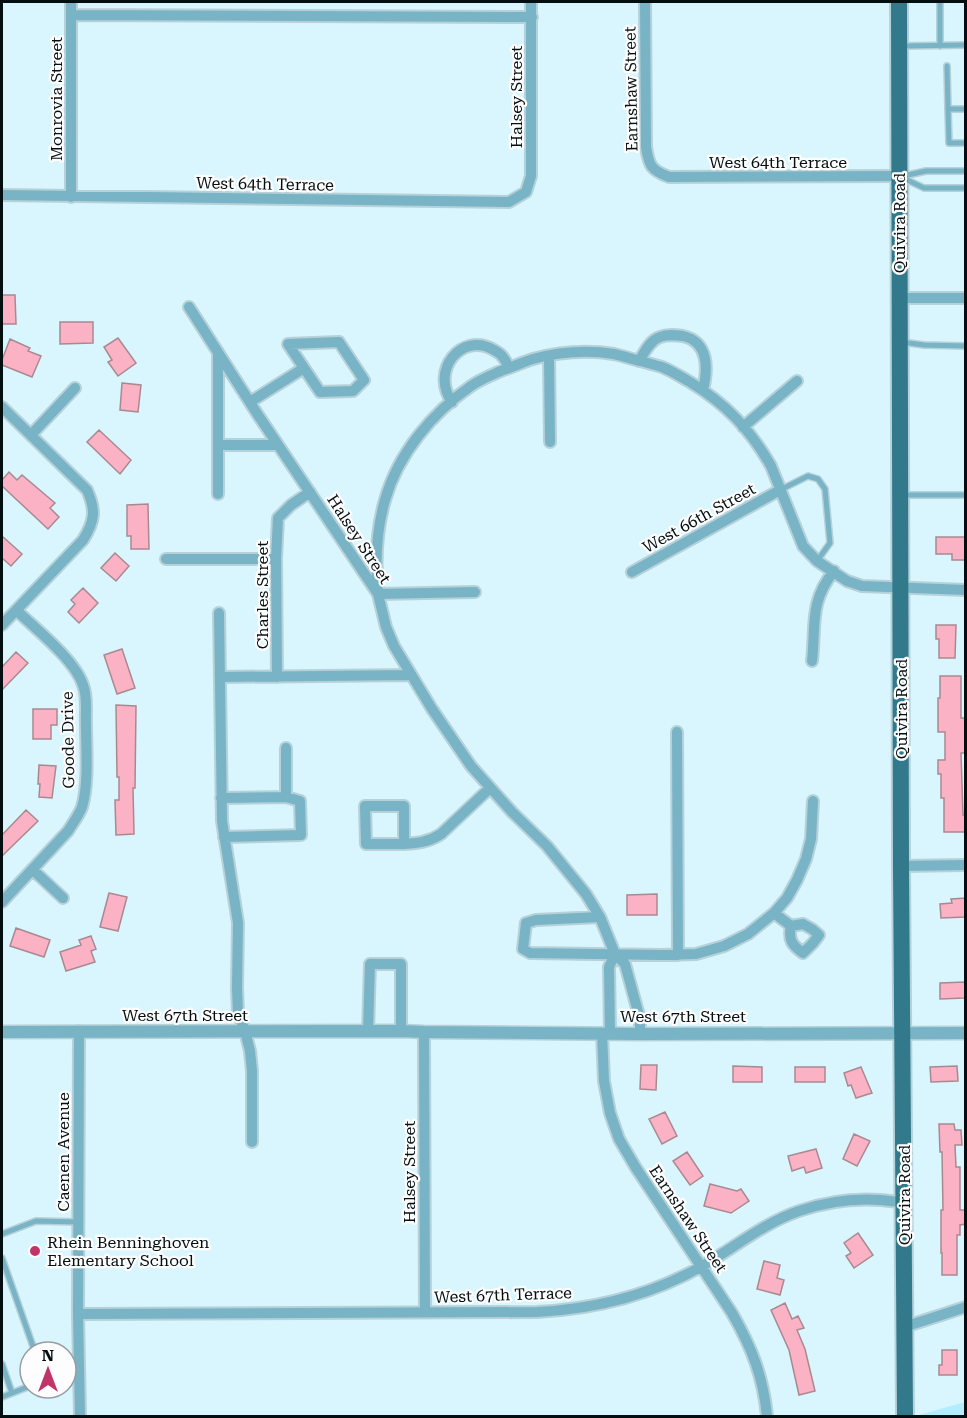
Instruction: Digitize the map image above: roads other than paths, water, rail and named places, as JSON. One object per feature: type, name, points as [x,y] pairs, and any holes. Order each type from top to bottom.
[{"type":"main road","name":"Quivira Road","points":[[899,2],[905,1416]]},
{"type":"street","name":"Monrovia Street","points":[[71,2],[71,197]]},
{"type":"street","name":"Halsey Street","points":[[526,192],[531,177],[531,2]]},
{"type":"street","name":"Earnshaw Street","points":[[645,2],[646,147],[648,162],[658,173]]},
{"type":"street","points":[[71,15],[532,18]]},
{"type":"street","name":"West 64th Terrace","points":[[658,173],[669,177],[898,177]]},
{"type":"street","name":"West 64th Terrace","points":[[2,195],[509,202],[526,192]]},
{"type":"street","points":[[899,298],[966,297]]},
{"type":"street","name":"Halsey Street","points":[[189,307],[378,594],[390,636],[432,709],[471,766],[553,853],[586,894],[600,917],[615,954],[625,964],[640,1019],[640,1034]]},
{"type":"street","points":[[639,361],[648,346],[658,337],[674,334],[688,338],[699,345],[706,358],[707,376],[703,390]]},
{"type":"street","points":[[339,342],[364,380],[353,391],[320,392],[303,368],[288,344],[339,342]]},
{"type":"street","points":[[452,402],[447,396],[444,384],[445,368],[456,353],[468,346],[487,346],[502,355],[509,368]]},
{"type":"street","points":[[218,351],[218,494]]},
{"type":"street","name":"West 66th Street","points":[[378,594],[376,567],[380,520],[392,480],[406,453],[422,430],[470,386],[485,377],[532,359],[585,352],[614,354],[663,368],[703,390],[731,412],[771,466],[803,546],[817,561],[847,581],[862,586],[901,589],[966,590]]},
{"type":"street","points":[[549,356],[550,442]]},
{"type":"street","points":[[250,402],[303,368]]},
{"type":"street","points":[[744,427],[797,381]]},
{"type":"street","points":[[31,435],[75,388]]},
{"type":"street","points":[[2,407],[87,490],[92,502],[93,517],[90,529],[83,540],[2,625]]},
{"type":"street","points":[[218,446],[278,445]]},
{"type":"street","name":"West 66th Street","points":[[632,572],[780,490]]},
{"type":"street","name":"Charles Street","points":[[277,677],[276,532],[278,518],[291,505],[310,492]]},
{"type":"street","points":[[166,558],[276,559]]},
{"type":"street","points":[[812,661],[814,619],[818,598],[824,583],[834,572]]},
{"type":"street","points":[[378,594],[476,592]]},
{"type":"street","name":"Goode Drive","points":[[2,902],[68,831],[82,807],[86,788],[86,695],[83,684],[76,670],[16,610]]},
{"type":"street","points":[[219,613],[222,821],[238,923],[238,1013],[250,1051],[252,1071],[252,1143]]},
{"type":"street","points":[[220,677],[411,675]]},
{"type":"street","points":[[677,732],[678,954]]},
{"type":"street","points":[[286,748],[286,797]]},
{"type":"street","points":[[404,844],[404,806],[365,806],[366,844],[404,844],[425,842],[441,834],[490,788]]},
{"type":"street","points":[[222,798],[286,797],[300,801],[301,835],[225,837]]},
{"type":"street","points":[[600,917],[536,920],[526,923],[523,949],[530,953],[696,954],[724,946],[748,934],[774,913],[787,898],[797,880],[811,839],[813,801]]},
{"type":"street","points":[[901,866],[966,865]]},
{"type":"street","points":[[33,870],[63,898]]},
{"type":"street","points":[[774,913],[791,926]]},
{"type":"street","points":[[606,1033],[609,967],[615,954]]},
{"type":"street","points":[[368,1031],[370,964],[402,964],[401,1031]]},
{"type":"street","name":"Caenen Avenue","points":[[79,1031],[80,1416]]},
{"type":"street","name":"West 67th Street","points":[[2,1032],[966,1033]]},
{"type":"street","name":"Halsey Street","points":[[424,1032],[425,1312]]},
{"type":"street","name":"Earnshaw Street","points":[[606,1033],[604,1081],[610,1113],[620,1139],[636,1168],[745,1336],[757,1365],[765,1395],[767,1416]]},
{"type":"street","name":"West 67th Terrace","points":[[78,1314],[567,1310],[601,1305],[639,1295],[676,1280],[764,1228],[799,1211],[822,1204],[849,1201],[904,1202]]},
{"type":"street","points":[[904,1327],[966,1308]]},
{"type":"lane","points":[[940,2],[940,46]]},
{"type":"lane","points":[[898,46],[966,45]]},
{"type":"lane","points":[[947,66],[949,143],[966,143]]},
{"type":"lane","points":[[948,109],[966,109]]},
{"type":"lane","points":[[898,177],[926,171],[966,171]]},
{"type":"lane","points":[[898,177],[924,188],[966,188]]},
{"type":"lane","points":[[899,342],[966,346]]},
{"type":"lane","points":[[780,490],[808,477],[818,479],[825,489],[830,543],[817,561]]},
{"type":"lane","points":[[900,495],[966,495]]},
{"type":"lane","points":[[2,1234],[36,1221],[78,1222]]},
{"type":"lane","points":[[2,1258],[31,1340]]},
{"type":"lane","points":[[2,1364],[12,1393]]},
{"type":"lane","points":[[2,1397],[18,1391]]},
{"type":"place","name":"Rhein Benninghoven Elementary School","points":[[35,1251]]}]
